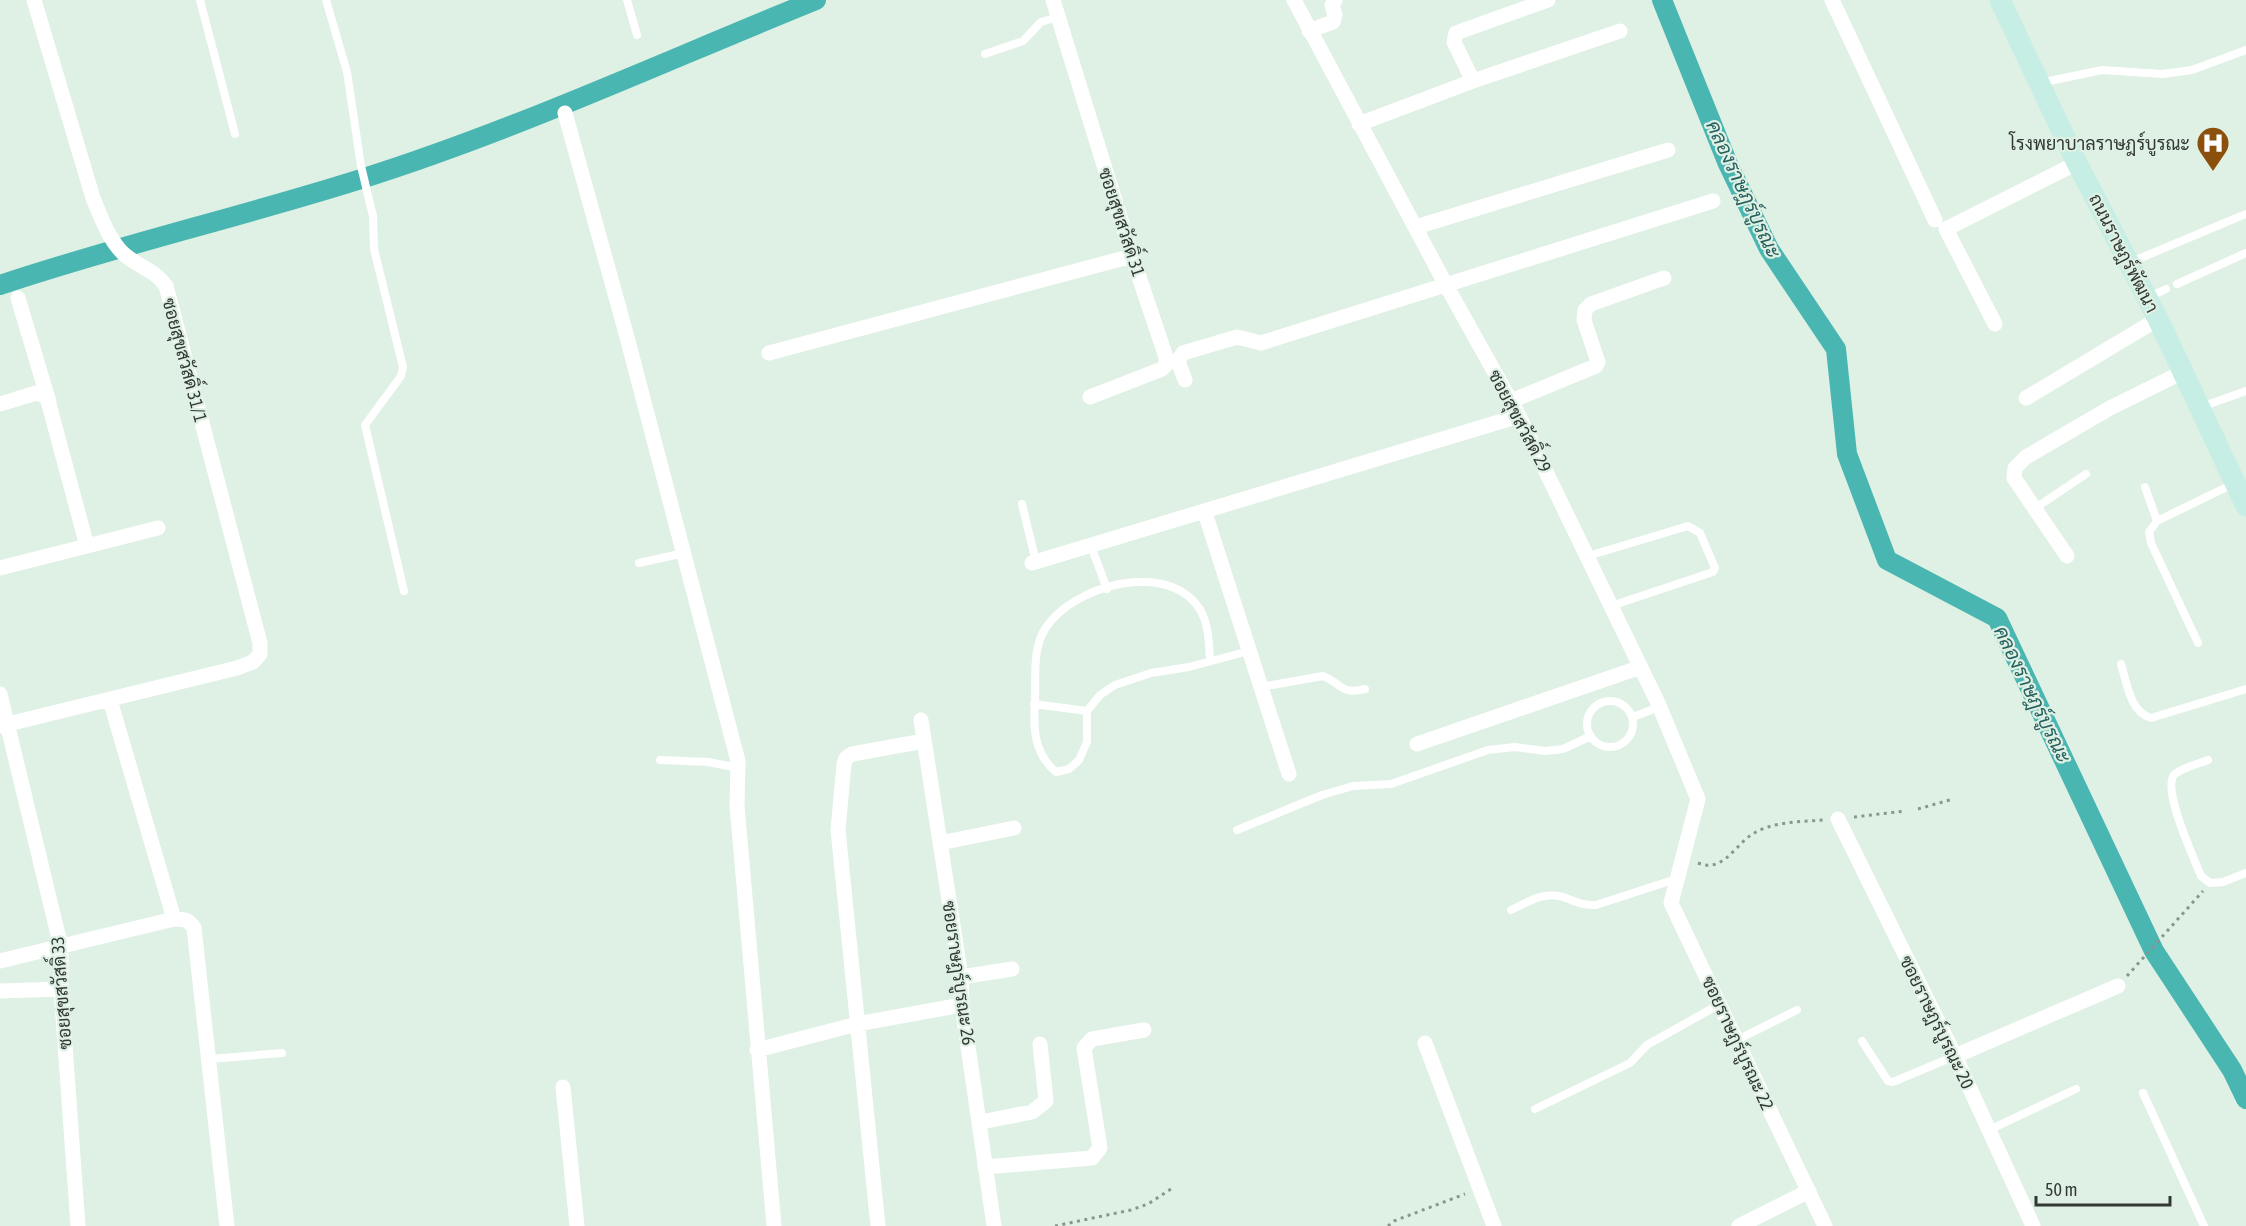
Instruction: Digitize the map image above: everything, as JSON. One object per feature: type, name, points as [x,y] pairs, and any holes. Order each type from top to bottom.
[{"type":"street","name":"ซอยสุขสวัสดิ์ 31/1","points":[[34,0],[93,198],[107,229],[123,253],[152,271],[166,286],[260,643],[260,654],[253,662],[110,700]]},
{"type":"street","name":"ซอยสุขสวัสดิ์ 31","points":[[1053,0],[1131,256],[1166,357],[1166,365],[1162,369],[1090,397]]},
{"type":"street","name":"ซอยสุขสวัสดิ์ 29","points":[[1294,0],[1446,285],[1519,416],[1641,667],[1698,799],[1683,857]]},
{"type":"street","points":[[1309,31],[1333,22],[1335,15],[1332,5],[1335,0]]},
{"type":"street","points":[[1473,81],[1454,42],[1456,33],[1548,0]]},
{"type":"street","points":[[1832,0],[1935,220]]},
{"type":"street","name":"ถนนราษฎร์พัฒนา","points":[[2000,0],[2078,163],[2130,262],[2157,293],[2158,319],[2246,506]]},
{"type":"street","points":[[1359,124],[1473,81],[1620,31]]},
{"type":"street","points":[[565,113],[684,553],[739,768],[737,806],[774,1226]]},
{"type":"street","points":[[1416,227],[1668,150]]},
{"type":"street","points":[[1995,324],[1946,230],[2078,163]]},
{"type":"street","points":[[1185,380],[1178,361],[1183,352],[1237,337],[1254,344],[1261,343],[1713,201]]},
{"type":"street","points":[[769,353],[1131,256]]},
{"type":"street","points":[[1511,401],[1596,366],[1598,362],[1584,320],[1585,310],[1591,304],[1664,278]]},
{"type":"street","points":[[18,298],[49,402],[87,546]]},
{"type":"street","points":[[2026,398],[2158,319]]},
{"type":"street","points":[[2067,556],[2014,478],[2015,468],[2026,457],[2110,408],[2183,372]]},
{"type":"street","points":[[0,404],[36,393],[43,394],[49,402]]},
{"type":"street","points":[[1034,562],[1204,513],[1519,416]]},
{"type":"street","points":[[1204,513],[1289,774]]},
{"type":"street","points":[[0,568],[158,528]]},
{"type":"street","points":[[1417,744],[1641,667]]},
{"type":"street","name":"ซอยสุขสวัสดิ์ 33","points":[[0,694],[4,725],[61,947],[61,989],[78,1226]]},
{"type":"street","points":[[4,725],[110,700],[174,919]]},
{"type":"street","name":"ซอยราษฎร์บูรณะ 26","points":[[921,720],[961,977],[962,1005],[981,1122],[994,1226]]},
{"type":"street","points":[[878,1226],[838,830],[843,764],[852,754],[924,741]]},
{"type":"street","name":"ซอยราษฎร์บูรณะ 20","points":[[1838,819],[1955,1056],[2033,1226]]},
{"type":"street","points":[[940,843],[1014,828]]},
{"type":"street","name":"ซอยราษฎร์บูรณะ 22","points":[[1683,857],[1671,903],[1825,1226]]},
{"type":"street","points":[[0,961],[174,919],[185,919],[194,928],[227,1226]]},
{"type":"street","points":[[961,977],[1012,969]]},
{"type":"street","points":[[1955,1056],[2121,982]]},
{"type":"street","points":[[0,991],[61,989]]},
{"type":"street","points":[[757,1050],[857,1024],[962,1005]]},
{"type":"street","points":[[985,1167],[1092,1158],[1100,1148],[1084,1048],[1092,1040],[1144,1030]]},
{"type":"street","points":[[1425,1043],[1478,1189],[1494,1226]]},
{"type":"street","points":[[981,1122],[1032,1112],[1046,1101],[1040,1044]]},
{"type":"street","points":[[563,1087],[576,1226]]},
{"type":"street","points":[[1739,1226],[1809,1191]]},
{"type":"lane","points":[[200,0],[235,134]]},
{"type":"lane","points":[[326,0],[347,72],[361,166],[373,216],[374,249],[403,367],[401,376],[367,421],[365,431],[404,591]]},
{"type":"lane","points":[[627,0],[637,34]]},
{"type":"lane","points":[[985,54],[1023,41],[1034,33],[1041,22],[1058,17]]},
{"type":"lane","points":[[2039,83],[2102,70],[2163,74],[2192,70],[2246,50]]},
{"type":"lane","points":[[2130,262],[2246,214]]},
{"type":"lane","points":[[2177,284],[2246,253]]},
{"type":"lane","points":[[2200,407],[2246,391]]},
{"type":"lane","points":[[2034,509],[2086,474]]},
{"type":"lane","points":[[2198,643],[2151,543],[2149,532],[2157,521],[2234,484]]},
{"type":"lane","points":[[2145,487],[2157,521]]},
{"type":"lane","points":[[1022,504],[1034,562]]},
{"type":"lane","points":[[1588,556],[1688,526],[1700,533],[1715,568],[1713,572],[1611,606]]},
{"type":"lane","points":[[1091,546],[1107,589]]},
{"type":"lane","points":[[639,563],[684,553]]},
{"type":"lane","points":[[1210,661],[1208,631],[1200,609],[1175,586],[1153,581],[1119,585],[1064,606],[1044,630],[1038,648],[1033,722],[1037,746],[1048,765],[1056,772],[1069,769],[1078,760],[1087,742],[1087,711],[1100,695],[1115,685],[1151,673],[1210,661],[1249,651]]},
{"type":"lane","points":[[2121,664],[2135,706],[2141,715],[2151,718],[2246,688]]},
{"type":"lane","points":[[1261,687],[1323,676],[1331,679],[1342,690],[1353,692],[1365,689]]},
{"type":"lane","points":[[1604,701],[1623,704],[1634,717],[1633,730],[1621,745],[1601,746],[1590,736],[1587,723],[1589,713],[1604,701]]},
{"type":"lane","points":[[1034,704],[1087,711]]},
{"type":"lane","points":[[1634,717],[1659,707]]},
{"type":"lane","points":[[1237,830],[1322,795],[1353,786],[1391,784],[1488,750],[1515,747],[1546,751],[1563,749],[1590,736]]},
{"type":"lane","points":[[660,760],[708,762],[739,768]]},
{"type":"lane","points":[[2208,760],[2175,774],[2170,783],[2173,802],[2201,876],[2210,883],[2223,882],[2246,873]]},
{"type":"lane","points":[[1511,910],[1538,897],[1552,894],[1587,906],[1596,905],[1676,879]]},
{"type":"lane","points":[[1534,1109],[1630,1063],[1647,1045],[1720,1004]]},
{"type":"lane","points":[[1737,1040],[1797,1010]]},
{"type":"lane","points":[[1862,1041],[1888,1081],[1893,1082],[1955,1056]]},
{"type":"lane","points":[[210,1059],[282,1053]]},
{"type":"lane","points":[[1989,1130],[2076,1089]]},
{"type":"lane","points":[[2143,1093],[2204,1226]]},
{"type":"path","points":[[1918,808],[1953,799]]},
{"type":"path","points":[[1683,857],[1706,867],[1715,866],[1752,835],[1766,828],[1781,824],[1905,811]]},
{"type":"path","points":[[2121,982],[2210,883]]},
{"type":"path","points":[[1055,1226],[1131,1210],[1148,1204],[1173,1187]]},
{"type":"path","points":[[1389,1226],[1394,1221],[1478,1189]]},
{"type":"waterway","points":[[0,285],[316,193],[419,160],[533,117],[816,0]]},
{"type":"waterway","name":"คลองราษฎร์บูรณะ","points":[[1662,0],[1728,164],[1769,249],[1836,349],[1847,454],[1887,560],[1997,618],[2154,951],[2232,1070],[2246,1099]]},
{"type":"place","name":"โรงพยาบาลราษฎร์บูรณะ","points":[[2213,172]]}]
